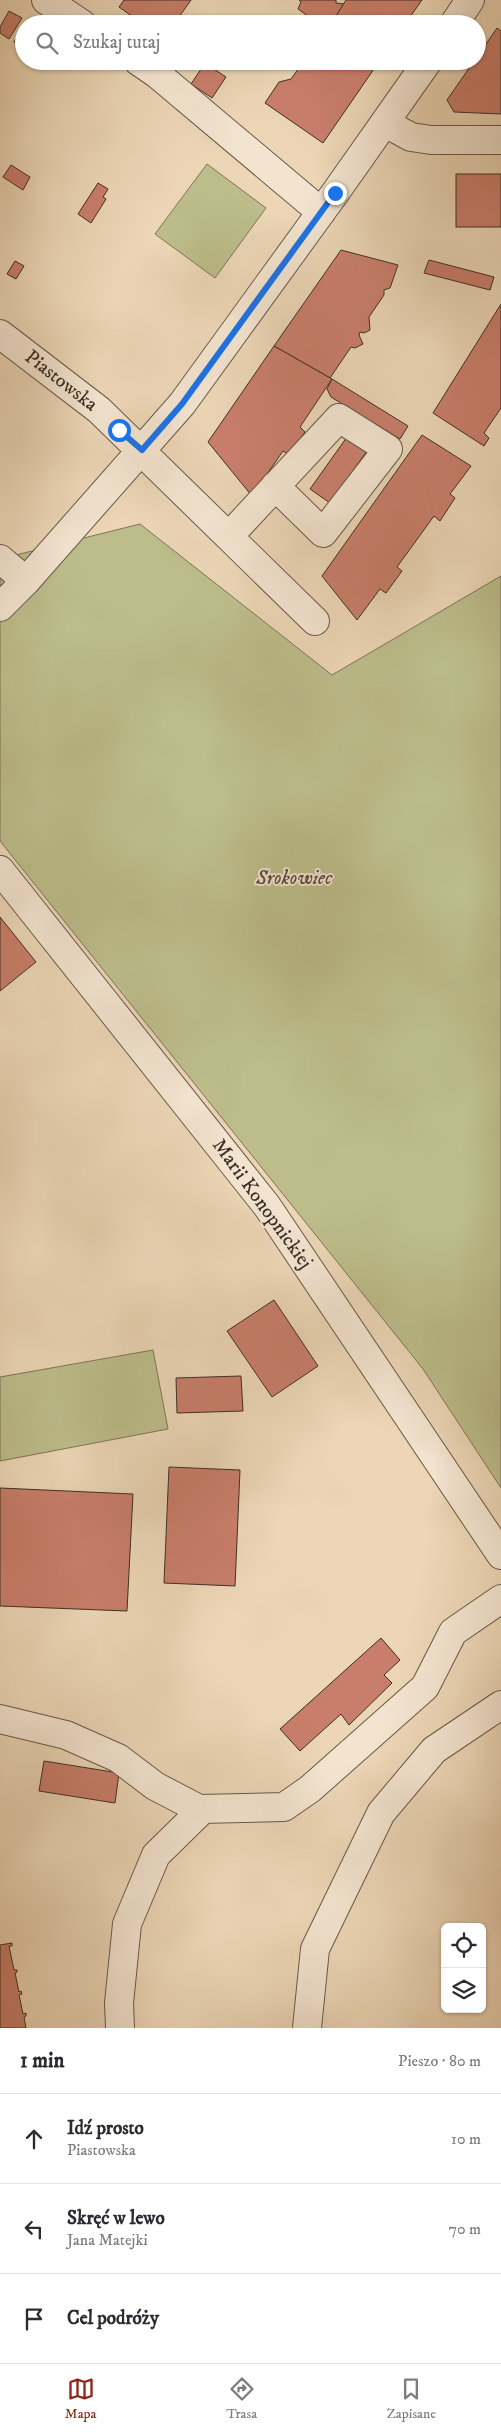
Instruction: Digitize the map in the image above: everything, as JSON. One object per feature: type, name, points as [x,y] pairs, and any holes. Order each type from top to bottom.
[{"type":"street","points":[[46,0],[68,15]]},
{"type":"street","points":[[460,15],[470,0]]},
{"type":"street","points":[[151,70],[321,212]]},
{"type":"street","points":[[0,607],[26,581],[182,404],[385,124],[422,70]]},
{"type":"street","points":[[385,124],[411,137],[431,140],[501,140]]},
{"type":"street","name":"Piastowska","points":[[0,334],[100,410],[315,621]]},
{"type":"street","points":[[229,536],[275,486]]},
{"type":"street","points":[[0,559],[26,581]]},
{"type":"street","name":"Marii Konopnickiej","points":[[0,870],[267,1206],[501,1555]]},
{"type":"street","points":[[0,1719],[66,1735],[118,1758],[155,1786],[199,1809],[284,1807],[310,1789],[425,1687],[454,1632],[501,1599]]},
{"type":"street","points":[[307,2028],[315,1949],[381,1813],[434,1750],[501,1705]]},
{"type":"street","points":[[120,2028],[119,2003],[127,1924],[156,1855],[203,1809]]},
{"type":"green space","points":[[207,164],[266,208],[215,278],[155,234]]},
{"type":"green space","name":"Srokowiec","points":[[140,524],[332,675],[501,576],[501,1488],[423,1369],[0,841],[0,559]]},
{"type":"green space","points":[[153,1350],[168,1429],[0,1461],[0,1377]]},
{"type":"building","points":[[124,0],[191,0],[180,15],[130,15],[119,7]]},
{"type":"building","points":[[299,0],[336,0],[336,3],[344,4],[337,15],[306,15],[298,9],[301,2]]},
{"type":"building","points":[[346,0],[422,0],[411,15],[337,15]]},
{"type":"building","points":[[9,11],[16,15],[15,29],[9,39],[0,33],[0,27]]},
{"type":"building","points":[[497,28],[501,31],[501,114],[454,112],[447,100],[468,70],[486,70],[486,44]]},
{"type":"building","points":[[200,70],[216,70],[226,77],[212,98],[191,84]]},
{"type":"building","points":[[298,70],[373,70],[323,143],[265,103],[279,82],[291,79]]},
{"type":"building","points":[[11,165],[30,177],[23,190],[3,177]]},
{"type":"building","points":[[456,174],[501,174],[501,227],[456,227]]},
{"type":"building","points":[[98,183],[108,189],[103,197],[106,199],[91,223],[78,214]]},
{"type":"building","points":[[341,250],[398,265],[390,288],[384,290],[384,295],[369,317],[370,330],[364,333],[360,332],[359,335],[363,344],[355,348],[351,347],[330,378],[274,346]]},
{"type":"building","points":[[429,260],[494,277],[490,290],[424,273]]},
{"type":"building","points":[[15,261],[24,266],[16,279],[7,274]]},
{"type":"building","points":[[501,304],[501,408],[484,433],[489,438],[484,446],[433,413]]},
{"type":"building","points":[[274,346],[332,379],[300,427],[305,432],[289,455],[283,451],[252,496],[208,442]]},
{"type":"building","points":[[332,379],[408,426],[400,439],[331,397],[327,389]]},
{"type":"building","points":[[352,430],[372,444],[330,503],[310,489]]},
{"type":"building","points":[[422,435],[471,466],[450,494],[455,498],[440,521],[434,516],[397,567],[402,571],[386,593],[380,589],[357,620],[322,576]]},
{"type":"building","points":[[0,917],[36,962],[0,991]]},
{"type":"building","points":[[274,1300],[318,1366],[272,1397],[227,1331]]},
{"type":"building","points":[[241,1376],[243,1411],[177,1413],[176,1378]]},
{"type":"building","points":[[169,1467],[240,1470],[235,1586],[164,1583]]},
{"type":"building","points":[[0,1488],[133,1494],[127,1611],[0,1606]]},
{"type":"building","points":[[381,1638],[400,1660],[384,1675],[392,1683],[349,1725],[341,1714],[300,1751],[280,1729]]},
{"type":"building","points":[[44,1761],[119,1773],[115,1803],[39,1791]]},
{"type":"building","points":[[12,1943],[12,1946],[9,1946],[14,1970],[17,1970],[15,1973],[19,1992],[21,1991],[22,1994],[19,1995],[23,2014],[26,2013],[24,2017],[26,2028],[0,2028],[0,1945]]},
{"type":"route","points":[[119,430],[142,450],[182,404],[335,193]]}]
